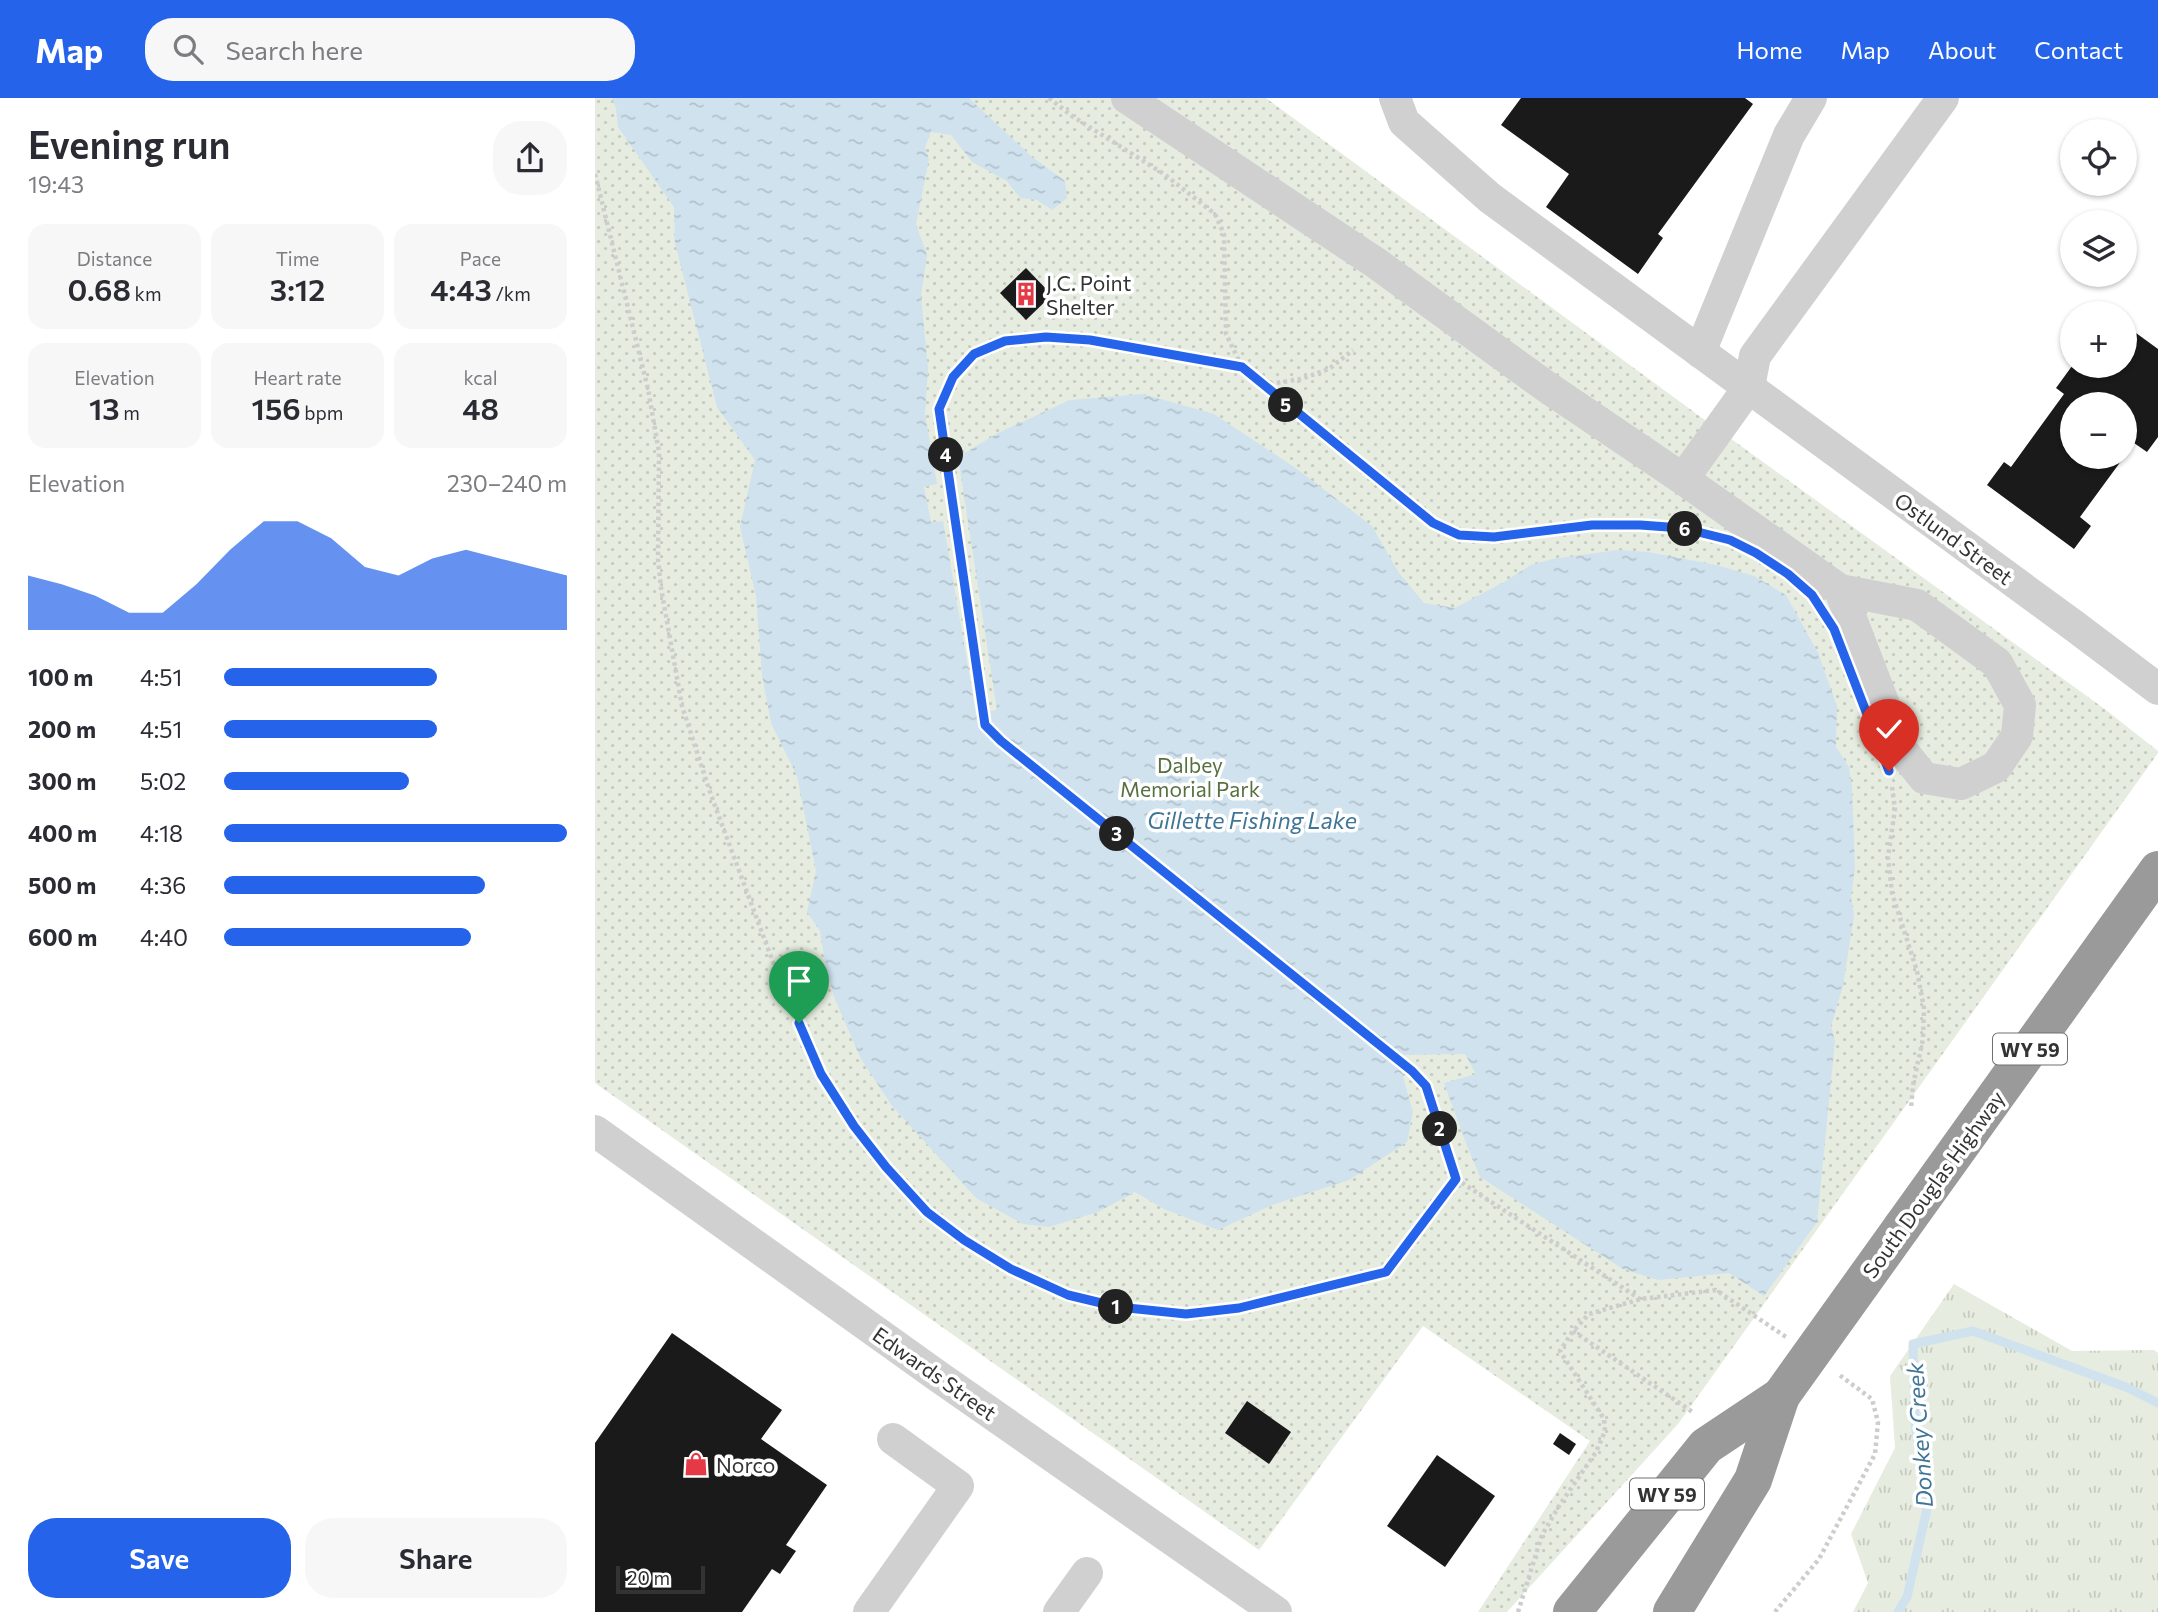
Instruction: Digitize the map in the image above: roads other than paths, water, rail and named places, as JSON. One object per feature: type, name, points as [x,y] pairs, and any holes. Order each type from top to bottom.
[{"type":"highway","name":"South Douglas Highway","points":[[1672,1612],[1753,1480],[1780,1396],[2158,870]]},
{"type":"highway","name":"South Douglas Highway","points":[[1572,1612],[1706,1446],[1780,1396]]},
{"type":"street","points":[[1127,98],[1376,263],[1544,385],[1840,590],[1917,606],[1997,663],[2020,705],[2017,736],[1996,767],[1961,784],[1924,778],[1901,749],[1840,590]]},
{"type":"street","name":"Ostlund Street","points":[[1395,98],[1404,122],[1490,198],[2158,689]]},
{"type":"street","points":[[1700,352],[1789,135],[1811,98]]},
{"type":"street","points":[[1683,479],[1749,387],[1755,356],[1943,98]]},
{"type":"street","name":"Edwards Street","points":[[595,1131],[939,1377],[1276,1612]]},
{"type":"street","points":[[869,1612],[958,1486],[893,1439]]},
{"type":"street","points":[[1059,1612],[1087,1573]]},
{"type":"water","name":"Gillette Fishing Lake","points":[[612,98],[969,98],[1032,157],[1065,181],[1067,198],[1052,210],[1037,200],[1020,198],[1007,181],[972,162],[951,135],[931,132],[925,147],[929,159],[916,224],[927,255],[921,296],[928,369],[925,414],[937,484],[924,487],[931,522],[943,521],[976,714],[997,710],[958,457],[998,433],[1070,400],[1143,394],[1214,414],[1297,469],[1372,526],[1399,573],[1424,603],[1455,608],[1531,565],[1553,559],[1618,550],[1648,552],[1716,565],[1754,576],[1786,595],[1818,653],[1837,706],[1836,747],[1849,767],[1852,787],[1855,868],[1851,897],[1854,915],[1843,986],[1831,1026],[1835,1041],[1817,1222],[1764,1296],[1729,1273],[1658,1280],[1623,1269],[1480,1177],[1444,1083],[1476,1074],[1465,1054],[1397,1055],[1413,1112],[1407,1142],[1349,1180],[1272,1205],[1218,1230],[1164,1209],[1135,1192],[1098,1212],[1049,1227],[1023,1224],[976,1198],[892,1106],[861,1059],[834,997],[820,931],[807,912],[816,871],[797,776],[771,723],[762,675],[756,596],[740,527],[755,460],[717,407],[675,243],[674,207],[618,127]]},
{"type":"waterway","name":"Donkey Creek","points":[[1898,1612],[1907,1597],[1927,1509],[1915,1422],[1913,1344],[1973,1331],[2126,1387],[2158,1403]]},
{"type":"place","name":"J.C. Point Shelter","points":[[1026,294]]},
{"type":"place","name":"Norco","points":[[696,1464]]},
{"type":"park label","name":"Dalbey Memorial Park","points":[[1190,776]]}]
